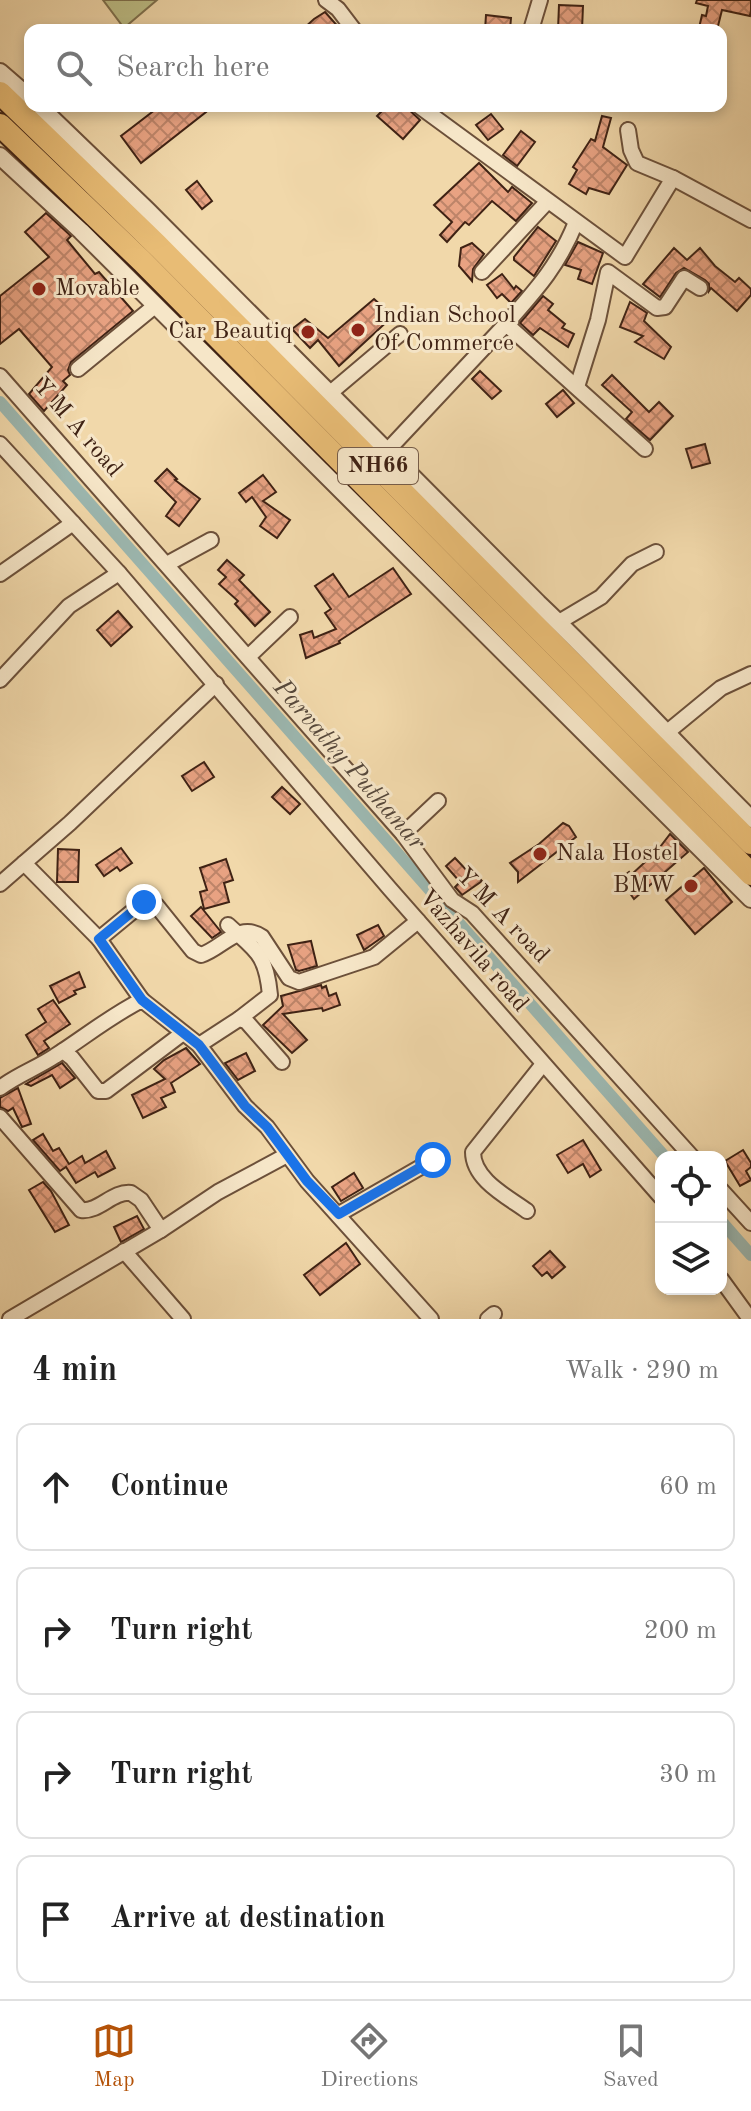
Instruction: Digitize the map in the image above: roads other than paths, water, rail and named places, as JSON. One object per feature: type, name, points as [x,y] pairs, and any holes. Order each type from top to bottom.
[{"type":"highway","name":"NH66","points":[[0,93],[299,387],[751,843]]},
{"type":"highway","name":"NH66","points":[[0,125],[142,261],[751,874]]},
{"type":"street","points":[[326,0],[349,24]]},
{"type":"street","points":[[533,24],[540,0]]},
{"type":"street","points":[[0,72],[24,93]]},
{"type":"street","points":[[45,112],[598,660],[665,734],[751,819]]},
{"type":"street","points":[[427,112],[625,257]]},
{"type":"street","points":[[628,130],[637,163],[673,178],[751,220]]},
{"type":"street","points":[[0,156],[156,305],[751,899]]},
{"type":"street","points":[[577,387],[598,320],[608,272],[625,257],[673,178]]},
{"type":"street","points":[[482,272],[547,202]]},
{"type":"street","points":[[387,451],[446,391],[548,277],[565,249],[576,222]]},
{"type":"street","points":[[608,272],[657,308],[665,307],[684,278],[700,288]]},
{"type":"street","points":[[78,369],[156,305]]},
{"type":"street","points":[[506,324],[645,449]]},
{"type":"street","points":[[329,394],[400,334]]},
{"type":"street","name":"Y M A road","points":[[0,376],[403,834],[452,900],[472,913],[687,1151]]},
{"type":"street","name":"Vazhavila road","points":[[0,444],[119,573],[418,921],[655,1190]]},
{"type":"street","points":[[0,574],[73,523]]},
{"type":"street","points":[[167,564],[211,540]]},
{"type":"street","points":[[559,622],[601,597],[632,564],[656,552]]},
{"type":"street","points":[[0,680],[69,606],[119,573]]},
{"type":"street","points":[[248,657],[290,617]]},
{"type":"street","points":[[665,734],[721,688],[751,674]]},
{"type":"street","points":[[0,884],[216,684]]},
{"type":"street","points":[[403,834],[438,801]]},
{"type":"street","points":[[24,863],[99,939],[142,1000],[199,1045],[307,1181],[339,1214],[353,1236],[431,1319]]},
{"type":"street","points":[[99,939],[149,901],[201,955],[213,951],[232,929]]},
{"type":"street","points":[[232,929],[251,931],[262,937],[289,978],[299,982],[374,957],[418,921]]},
{"type":"street","points":[[199,1045],[270,995],[266,965],[255,947],[232,929]]},
{"type":"street","points":[[0,1088],[63,1051],[101,1022],[142,1000]]},
{"type":"street","points":[[239,1019],[246,1021],[282,1062]]},
{"type":"street","points":[[63,1051],[98,1091],[106,1091],[183,1033]]},
{"type":"street","points":[[527,1211],[486,1181],[477,1168],[473,1152],[543,1064]]},
{"type":"street","points":[[0,1117],[81,1210],[91,1210],[120,1193],[131,1193],[141,1200],[161,1230]]},
{"type":"street","points":[[10,1319],[161,1230],[218,1192],[287,1155]]},
{"type":"street","points":[[339,1214],[433,1160]]},
{"type":"street","points":[[727,1197],[751,1223]]},
{"type":"street","points":[[124,1251],[183,1319]]},
{"type":"street","points":[[727,1287],[750,1319]]},
{"type":"waterway","name":"Parvathy Puthanar","points":[[0,402],[660,1151]]},
{"type":"waterway","name":"Parvathy Puthanar","points":[[723,1223],[751,1255]]},
{"type":"place","name":"Movable","points":[[39,289]]},
{"type":"place","name":"Indian School Of Commerce","points":[[358,330]]},
{"type":"place","name":"Car Beautiq","points":[[308,332]]},
{"type":"place","name":"Nala Hostel","points":[[540,854]]},
{"type":"place","name":"BMW","points":[[691,886]]}]
